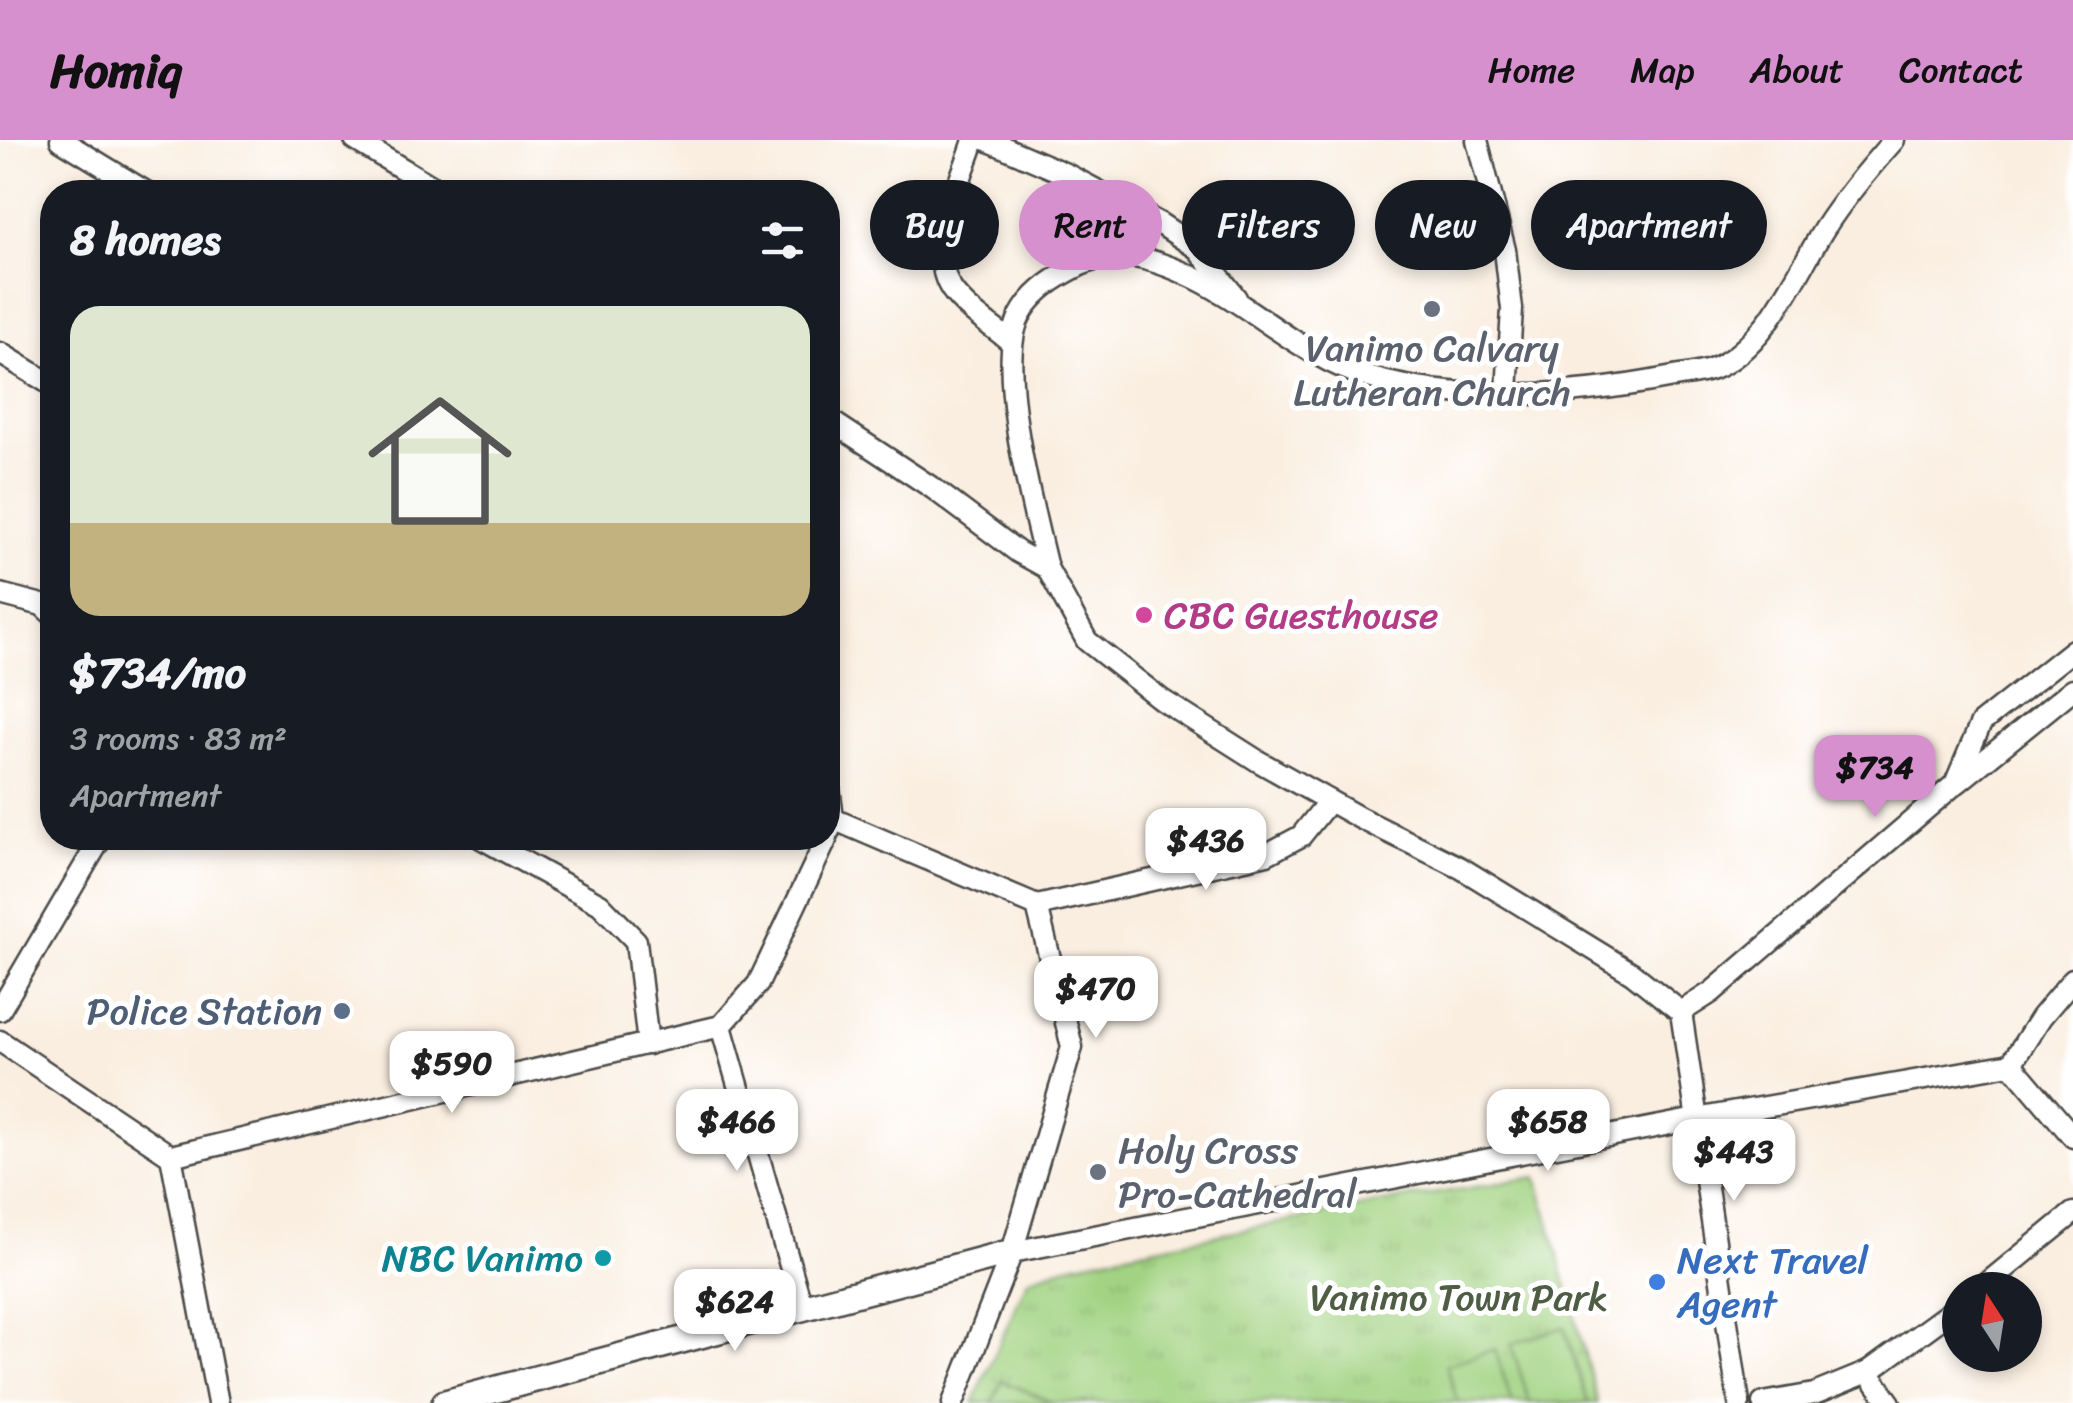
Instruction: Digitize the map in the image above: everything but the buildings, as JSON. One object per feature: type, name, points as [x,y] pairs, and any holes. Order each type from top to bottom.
[{"type":"street","points":[[60,140],[126,180]]},
{"type":"street","points":[[355,140],[421,180]]},
{"type":"street","points":[[974,140],[943,229],[942,257],[950,288],[1011,342]]},
{"type":"street","points":[[987,140],[1068,175],[1198,249],[1243,308]]},
{"type":"street","points":[[1477,140],[1505,250],[1512,308],[1507,392]]},
{"type":"street","points":[[1739,1403],[1681,1012],[1632,973],[1461,868],[1329,801],[1162,700],[1087,641],[1047,568],[1020,450],[1011,342],[1020,316],[1034,296],[1078,266],[1127,254],[1173,269],[1326,359],[1364,376],[1420,388],[1466,393],[1588,391],[1714,369],[1742,350],[1781,305],[1825,228],[1894,140]]},
{"type":"street","points":[[0,352],[40,377]]},
{"type":"street","points":[[840,427],[934,489],[1018,552],[1047,568]]},
{"type":"street","points":[[0,594],[40,605]]},
{"type":"street","points":[[1955,784],[1980,723],[2073,650]]},
{"type":"street","points":[[1681,1012],[1712,992],[1955,784],[2073,689]]},
{"type":"street","points":[[840,835],[1037,906],[1267,854],[1301,836],[1329,801]]},
{"type":"street","points":[[0,1010],[94,850]]},
{"type":"street","points":[[503,850],[600,904],[636,942],[648,1044]]},
{"type":"street","points":[[171,1156],[721,1026],[758,984],[820,850]]},
{"type":"street","points":[[953,1403],[1012,1252],[1072,1047],[1037,906]]},
{"type":"street","points":[[445,1403],[1012,1252],[1696,1119],[2011,1064],[2073,979]]},
{"type":"street","points":[[721,1026],[802,1307]]},
{"type":"street","points":[[0,1041],[171,1156],[218,1403]]},
{"type":"street","points":[[2011,1064],[2073,1137]]},
{"type":"street","points":[[2001,1272],[2073,1213]]},
{"type":"street","points":[[1763,1403],[1814,1394],[1868,1372],[1942,1318]]},
{"type":"street","points":[[1868,1372],[1890,1403]]},
{"type":"green space","name":"Vanimo Town Park","points":[[1537,1177],[1598,1403],[973,1403],[1028,1279],[1072,1264],[1383,1202]]},
{"type":"green space","points":[[1564,1327],[1588,1403],[1530,1403],[1511,1344]]},
{"type":"green space","points":[[1495,1349],[1512,1403],[1458,1403],[1446,1365]]},
{"type":"green space","points":[[1002,1381],[1054,1403],[992,1403]]},
{"type":"place","name":"Vanimo Calvary Lutheran Church","points":[[1432,309]]},
{"type":"place","name":"CBC Guesthouse","points":[[1144,615]]},
{"type":"place","name":"Police Station","points":[[342,1011]]},
{"type":"place","name":"Holy Cross Pro-Cathedral","points":[[1098,1172]]},
{"type":"place","name":"NBC Vanimo","points":[[603,1258]]},
{"type":"place","name":"Next Travel Agent","points":[[1657,1282]]}]
